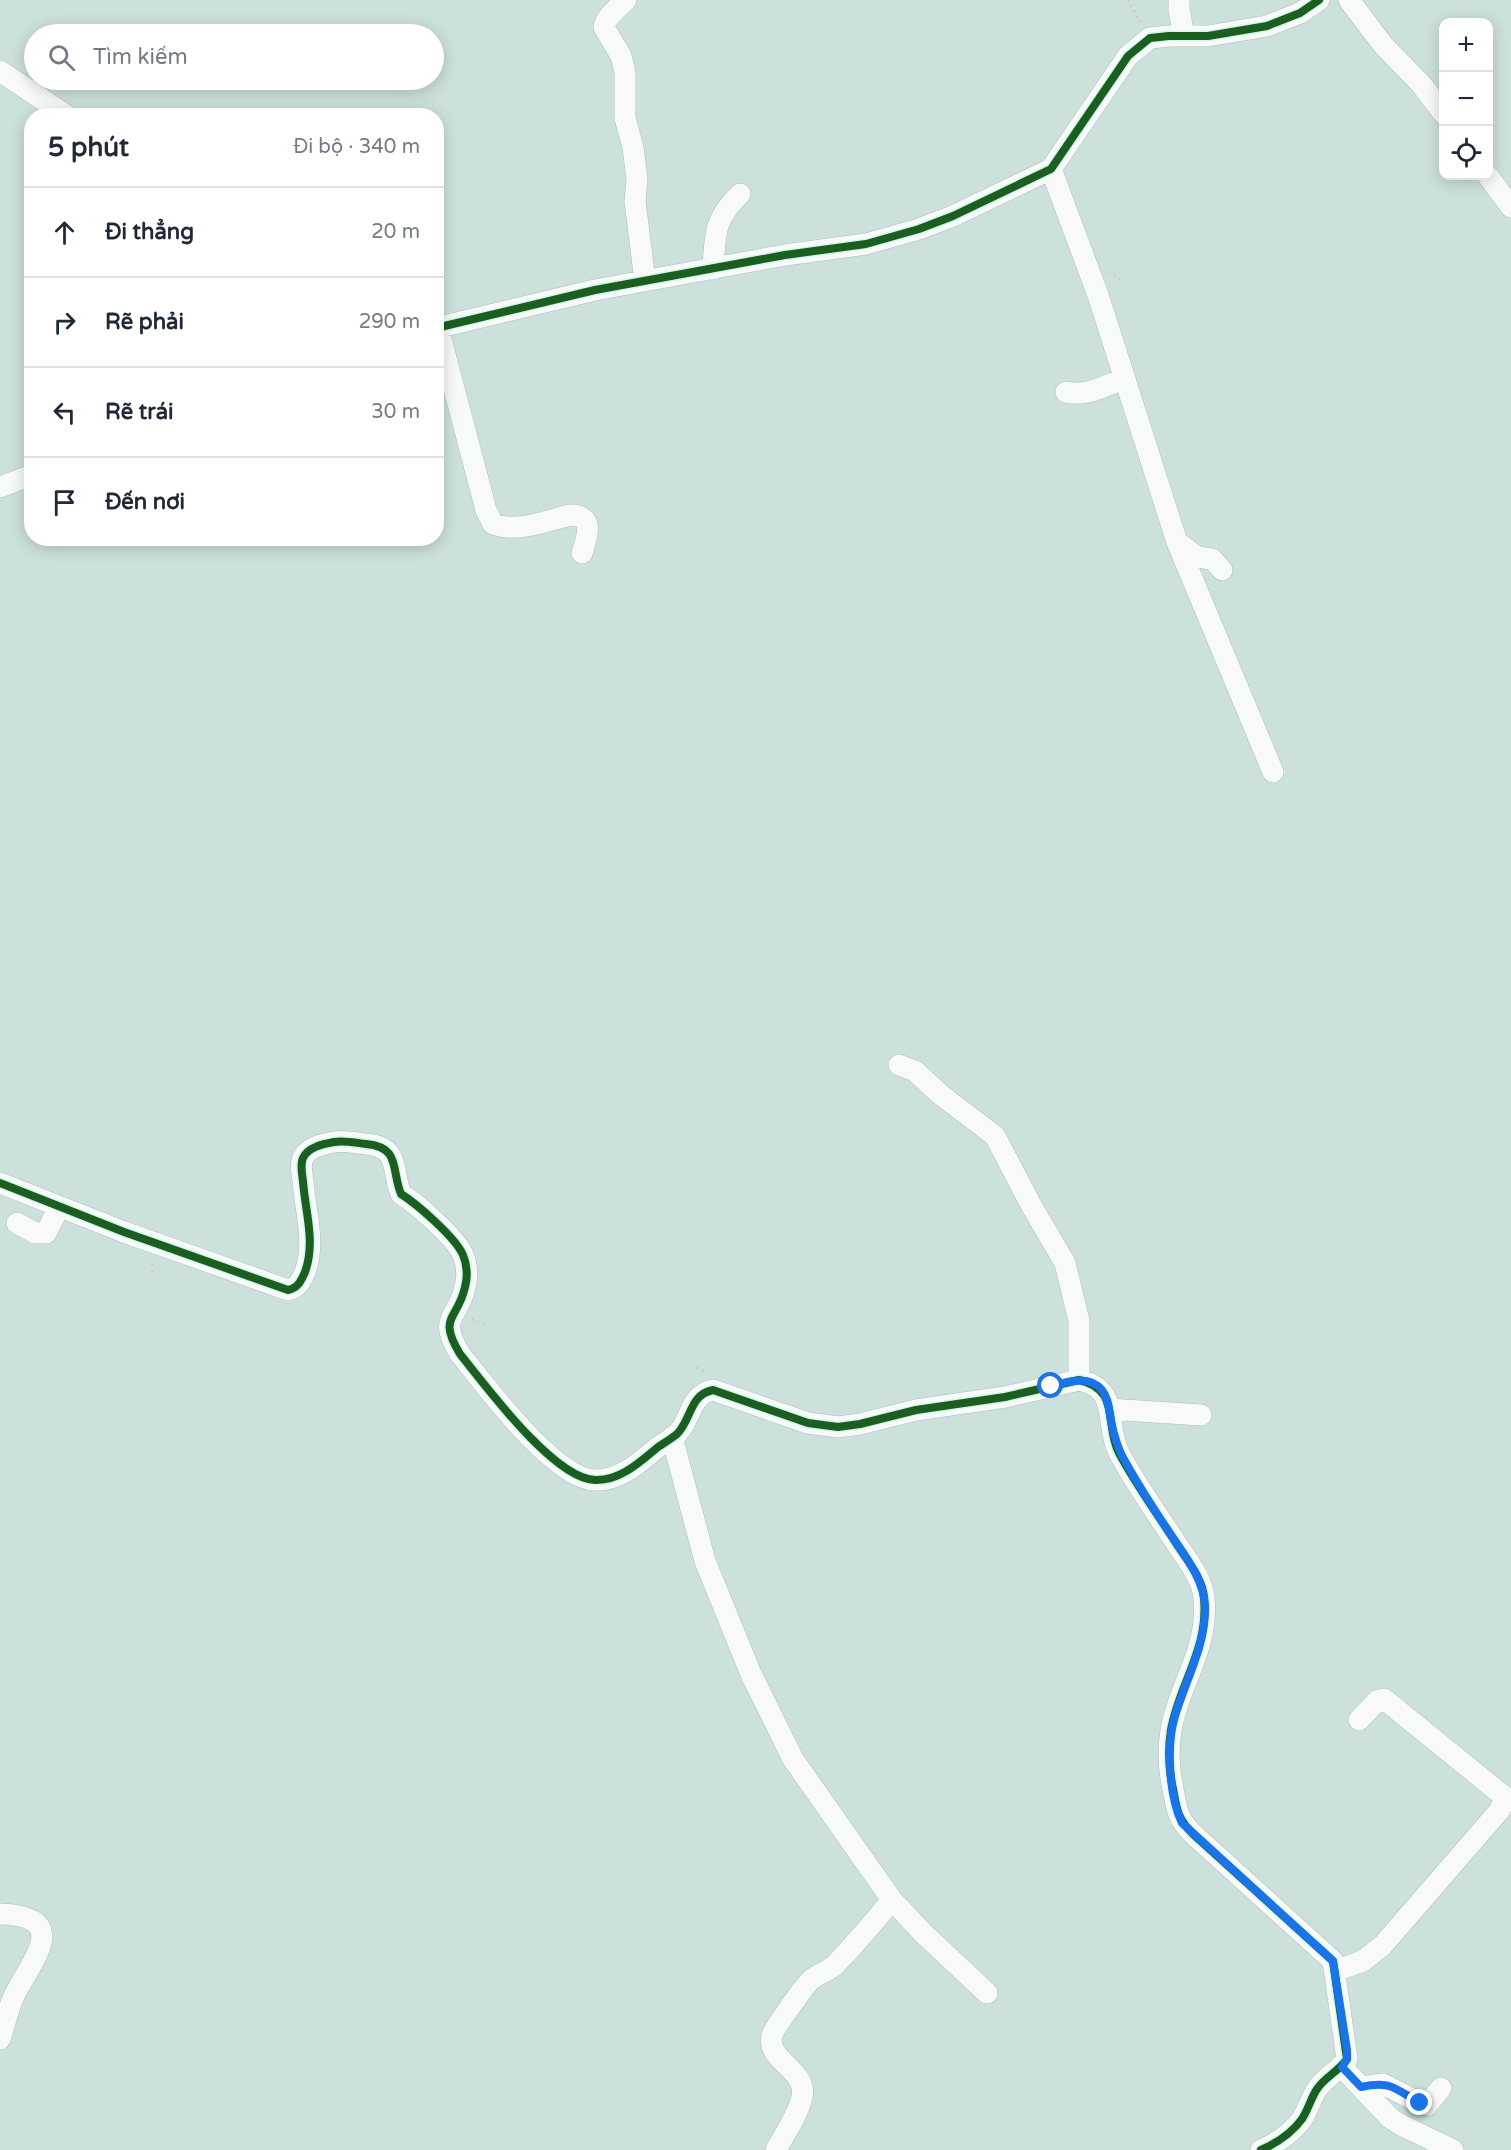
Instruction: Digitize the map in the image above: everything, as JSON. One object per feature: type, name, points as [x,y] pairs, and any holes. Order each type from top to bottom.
[{"type":"street","points":[[626,0],[604,22],[604,27],[621,56],[625,72],[625,118],[635,158],[637,179],[635,201],[645,281]]},
{"type":"street","points":[[1179,0],[1184,36]]},
{"type":"street","points":[[444,326],[595,290],[785,255],[866,244],[919,229],[953,216],[1051,170],[1128,56],[1150,38],[1208,36],[1267,26],[1300,13],[1318,0]]},
{"type":"street","points":[[1349,0],[1383,45],[1421,84],[1439,109]]},
{"type":"street","points":[[0,71],[24,87]]},
{"type":"street","points":[[28,90],[55,108]]},
{"type":"street","points":[[1051,170],[1098,295],[1177,542],[1273,772]]},
{"type":"street","points":[[1499,182],[1511,207]]},
{"type":"street","points":[[713,268],[716,232],[720,218],[740,194]]},
{"type":"street","points":[[444,354],[486,510],[494,524],[517,528],[578,515],[584,517],[587,522],[588,532],[582,553]]},
{"type":"street","points":[[1066,392],[1078,394],[1123,379]]},
{"type":"street","points":[[0,487],[24,478]]},
{"type":"street","points":[[1177,542],[1197,557],[1212,559],[1222,570]]},
{"type":"street","points":[[899,1065],[915,1071],[941,1095],[995,1136],[1065,1263],[1079,1321],[1079,1380]]},
{"type":"street","points":[[0,1183],[230,1271],[281,1288],[294,1289],[303,1278],[310,1250],[301,1161],[304,1155],[316,1146],[336,1141],[378,1145],[393,1159],[401,1194],[415,1204],[454,1241],[465,1258],[467,1272],[465,1287],[450,1319],[449,1329],[451,1339],[460,1354],[535,1443],[576,1474],[593,1480],[605,1479],[636,1466],[678,1432],[697,1398],[703,1392],[713,1390],[808,1422],[838,1427],[933,1407],[1005,1397],[1079,1380],[1089,1382],[1103,1391],[1118,1450],[1190,1565],[1204,1594],[1203,1632],[1198,1655],[1174,1717],[1171,1732],[1170,1776],[1177,1812],[1182,1823],[1193,1834],[1333,1961],[1347,2059],[1342,2067],[1318,2088],[1302,2119],[1290,2132],[1275,2144],[1261,2150]]},
{"type":"street","points":[[17,1223],[35,1233],[46,1233],[59,1207]]},
{"type":"street","points":[[1109,1409],[1201,1416]]},
{"type":"street","points":[[672,1437],[705,1560],[751,1674],[793,1759],[892,1900],[923,1933],[987,1993]]},
{"type":"street","points":[[1335,1971],[1363,1961],[1383,1945],[1508,1799],[1384,1699],[1378,1700],[1359,1720]]},
{"type":"street","points":[[776,2150],[798,2109],[803,2096],[803,2086],[797,2075],[775,2054],[772,2034],[810,1980],[833,1967],[892,1900]]},
{"type":"street","points":[[0,1914],[27,1917],[36,1923],[40,1930],[41,1943],[39,1953],[13,1998],[0,2039]]},
{"type":"street","points":[[1342,2067],[1396,2122],[1453,2150]]},
{"type":"street","points":[[1361,2087],[1378,2083],[1387,2085],[1427,2105],[1442,2088]]},
{"type":"path","points":[[1128,0],[1150,38]]},
{"type":"cycle path","points":[[444,326],[595,290],[785,255],[866,244],[919,229],[953,216],[1051,169],[1128,56],[1150,38],[1208,36],[1267,26],[1300,13],[1319,0]]},
{"type":"cycle path","points":[[0,1183],[124,1232],[288,1290],[297,1286],[302,1278],[310,1249],[302,1169],[305,1154],[316,1147],[338,1141],[377,1146],[390,1155],[401,1194],[445,1231],[459,1248],[464,1259],[467,1271],[466,1283],[450,1325],[453,1342],[460,1354],[503,1407],[541,1448],[578,1476],[595,1480],[621,1474],[675,1436],[699,1397],[713,1390],[808,1423],[838,1427],[916,1410],[1005,1397],[1079,1380],[1101,1391],[1109,1409],[1112,1431],[1119,1453],[1194,1571],[1203,1591],[1202,1634],[1175,1713],[1170,1737],[1171,1775],[1178,1813],[1193,1834],[1333,1961],[1347,2059],[1317,2089],[1298,2124],[1288,2134],[1261,2150]]},
{"type":"route","points":[[1051,1386],[1079,1380],[1089,1382],[1103,1391],[1118,1450],[1199,1580],[1204,1594],[1203,1632],[1198,1655],[1174,1717],[1171,1732],[1170,1776],[1177,1812],[1182,1823],[1333,1961],[1347,2050],[1347,2059],[1342,2067],[1361,2087],[1378,2083],[1387,2085],[1420,2103]]}]
